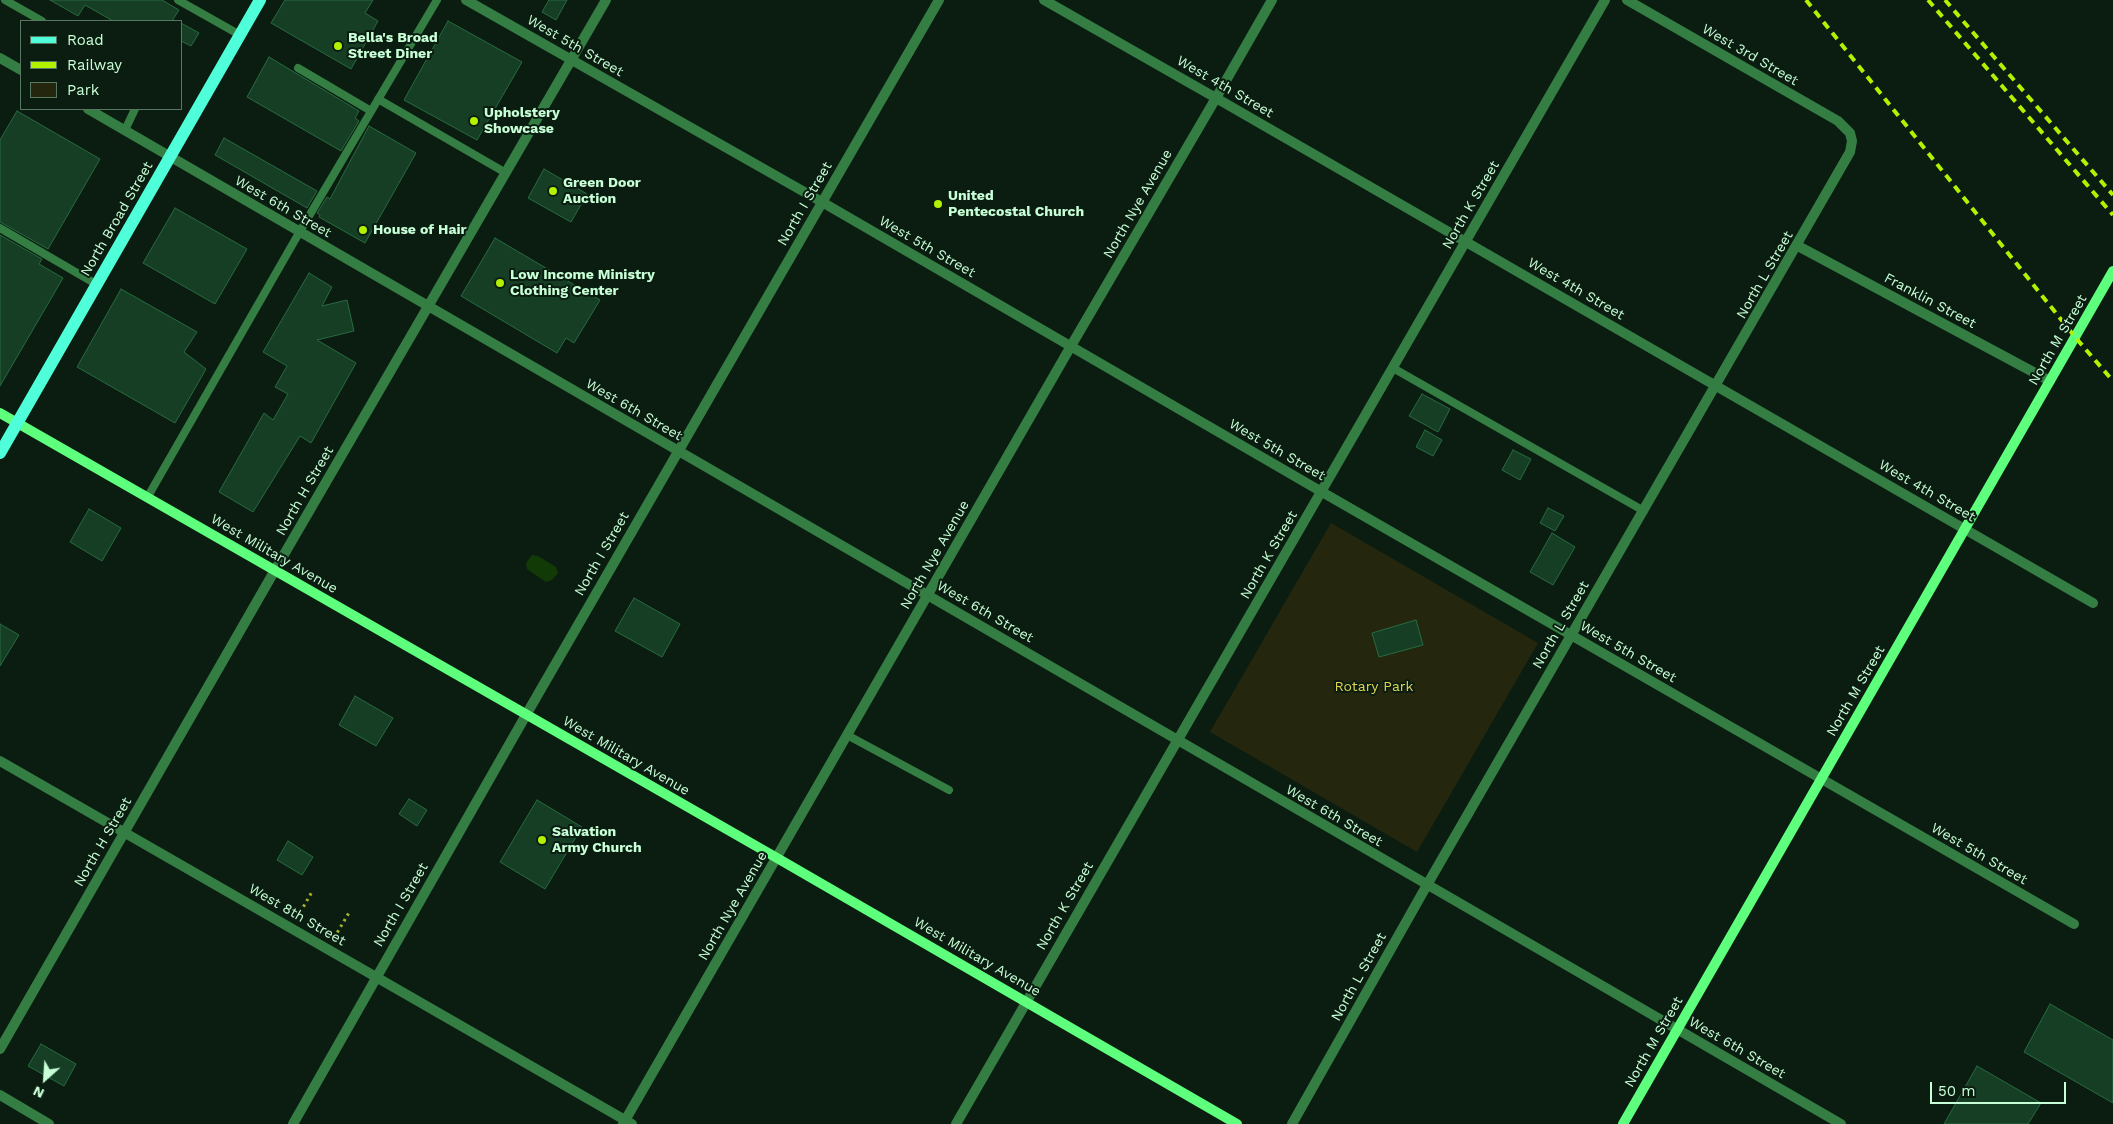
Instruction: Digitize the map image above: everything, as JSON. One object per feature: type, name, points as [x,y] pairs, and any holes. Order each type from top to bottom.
[{"type":"main road","name":"North Broad Street","points":[[0,453],[260,0]]},
{"type":"main road","name":"North M Street","points":[[1623,1124],[2113,271]]},
{"type":"main road","name":"West Military Avenue","points":[[0,413],[1237,1124]]},
{"type":"street","name":"West 5th Street","points":[[466,0],[822,202],[1571,636],[2074,924]]},
{"type":"street","name":"North H Street","points":[[0,1048],[606,0]]},
{"type":"street","name":"North I Street","points":[[293,1124],[526,715],[940,0]]},
{"type":"street","name":"West 4th Street","points":[[1044,0],[1466,241],[2093,604]]},
{"type":"street","name":"North Nye Avenue","points":[[627,1123],[847,735],[1272,0]]},
{"type":"street","name":"North K Street","points":[[956,1124],[1605,0]]},
{"type":"street","name":"West 3rd Street","points":[[1627,0],[1838,121],[1850,133],[1852,141]]},
{"type":"street","points":[[0,58],[20,69]]},
{"type":"street","name":"West 6th Street","points":[[90,110],[299,233],[928,594],[1841,1124]]},
{"type":"street","name":"North L Street","points":[[1292,1124],[1427,885],[1845,164],[1852,141]]},
{"type":"street","name":"Franklin Street","points":[[1798,246],[2050,381]]},
{"type":"street","name":"West 8th Street","points":[[0,761],[376,976],[627,1123]]},
{"type":"street","points":[[0,1096],[49,1124]]},
{"type":"lane","points":[[5,0],[40,20]]},
{"type":"lane","points":[[178,0],[240,36]]},
{"type":"lane","points":[[147,498],[299,233],[438,0]]},
{"type":"lane","points":[[298,68],[371,111]]},
{"type":"lane","points":[[378,99],[506,173]]},
{"type":"lane","points":[[125,130],[135,110]]},
{"type":"lane","points":[[0,228],[96,284]]},
{"type":"lane","points":[[1394,368],[1644,511]]},
{"type":"lane","points":[[847,735],[949,790]]},
{"type":"path","points":[[297,918],[313,890]]},
{"type":"path","points":[[334,938],[350,911]]},
{"type":"green space","name":"Rotary Park","points":[[1331,523],[1538,643],[1417,852],[1210,732]]},
{"type":"shaded area","points":[[532,555],[538,556],[556,567],[558,573],[552,580],[546,582],[527,569],[526,563]]},
{"type":"building","points":[[50,0],[162,0],[179,10],[173,20],[111,20],[85,5],[78,16]]},
{"type":"building","name":"Bella's Broad Street Diner","points":[[285,0],[373,0],[365,13],[378,21],[351,69],[271,23]]},
{"type":"building","points":[[549,0],[567,0],[556,20],[542,12]]},
{"type":"building","points":[[448,21],[522,62],[477,140],[404,100]]},
{"type":"building","points":[[182,24],[199,33],[191,46],[182,42]]},
{"type":"building","points":[[269,57],[359,111],[355,118],[359,121],[341,151],[247,97]]},
{"type":"building","points":[[17,111],[100,159],[48,249],[0,222],[0,140]]},
{"type":"building","points":[[369,126],[416,153],[365,243],[319,217],[320,215],[317,213],[327,197],[330,199]]},
{"type":"building","points":[[224,138],[317,191],[307,208],[215,155]]},
{"type":"building","points":[[544,169],[587,194],[571,222],[528,198]]},
{"type":"building","points":[[175,208],[247,249],[215,304],[143,263]]},
{"type":"building","points":[[0,235],[42,259],[39,264],[63,278],[0,386]]},
{"type":"building","points":[[495,238],[600,300],[574,343],[566,338],[557,353],[461,296]]},
{"type":"building","points":[[309,273],[332,287],[322,306],[347,300],[354,331],[317,340],[356,363],[311,443],[300,436],[253,512],[219,492],[264,413],[273,420],[288,394],[275,387],[287,366],[263,352]]},
{"type":"building","points":[[121,289],[197,332],[184,352],[206,369],[175,423],[77,367]]},
{"type":"building","points":[[1422,394],[1450,409],[1438,432],[1409,416]]},
{"type":"building","points":[[1425,430],[1442,440],[1433,456],[1416,447]]},
{"type":"building","points":[[1513,450],[1531,459],[1520,480],[1502,470]]},
{"type":"building","points":[[1548,508],[1564,516],[1555,531],[1540,523]]},
{"type":"building","points":[[89,509],[121,528],[102,561],[70,542]]},
{"type":"building","points":[[1552,533],[1575,547],[1553,585],[1530,572]]},
{"type":"building","points":[[634,598],[680,624],[662,657],[615,631]]},
{"type":"building","points":[[1416,620],[1423,645],[1379,657],[1372,633]]},
{"type":"building","points":[[0,624],[19,635],[0,666]]},
{"type":"building","points":[[355,696],[393,718],[376,746],[339,725]]},
{"type":"building","points":[[409,799],[427,810],[417,826],[399,814]]},
{"type":"building","points":[[537,800],[582,827],[545,889],[500,862]]},
{"type":"building","points":[[288,841],[313,857],[302,875],[277,860]]},
{"type":"building","points":[[2050,1004],[2113,1040],[2113,1103],[2024,1052]]},
{"type":"building","points":[[41,1044],[76,1064],[64,1086],[28,1066]]},
{"type":"building","points":[[1977,1066],[2041,1103],[2028,1124],[1944,1124]]},
{"type":"railway","points":[[1806,0],[2075,337],[2113,381]]},
{"type":"railway","points":[[1928,0],[2113,215]]},
{"type":"railway","points":[[1945,0],[2113,195]]},
{"type":"place","name":"Bella's Broad Street Diner","points":[[338,46]]},
{"type":"place","name":"Upholstery Showcase","points":[[474,121]]},
{"type":"place","name":"Green Door Auction","points":[[553,191]]},
{"type":"place","name":"United Pentecostal Church","points":[[938,204]]},
{"type":"place","name":"House of Hair","points":[[363,230]]},
{"type":"place","name":"Low Income Ministry Clothing Center","points":[[500,283]]},
{"type":"place","name":"Salvation Army Church","points":[[542,840]]}]
